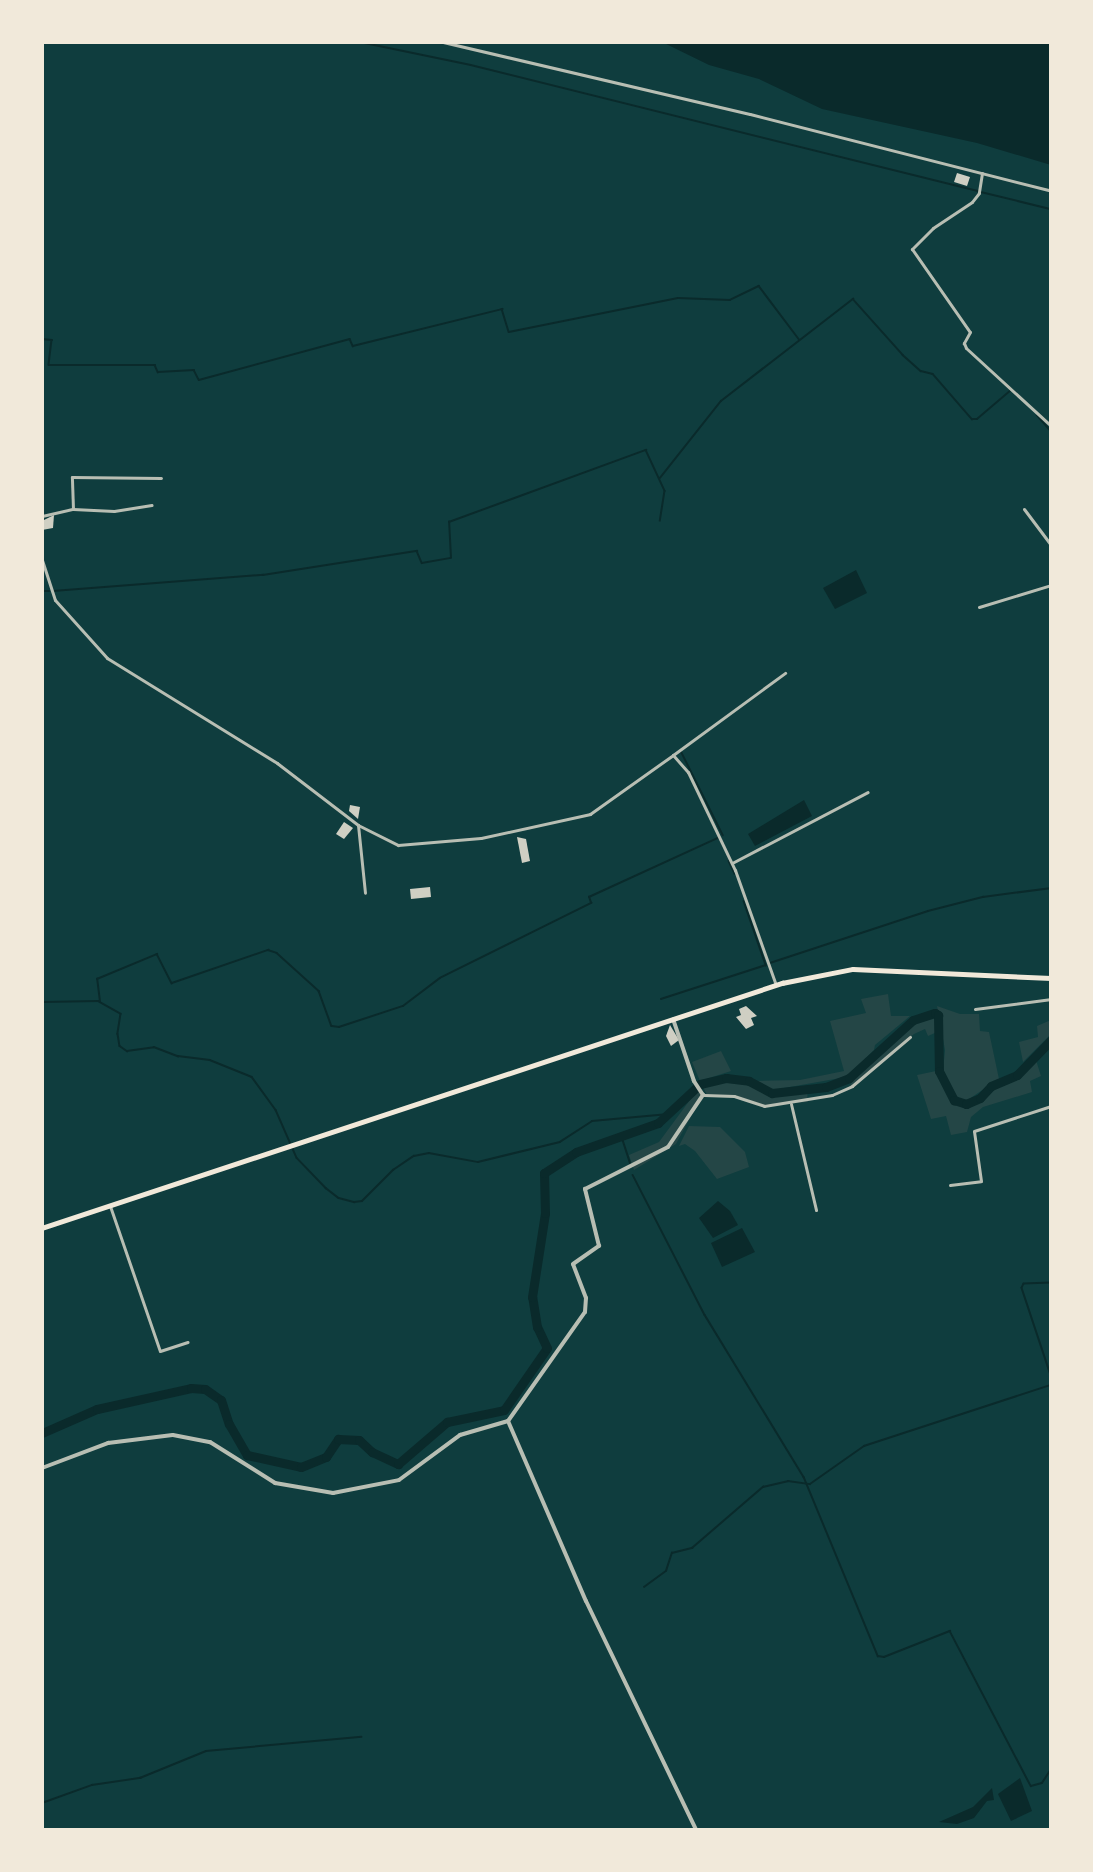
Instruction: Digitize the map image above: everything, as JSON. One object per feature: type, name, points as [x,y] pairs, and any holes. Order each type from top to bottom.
[{"type":"main road","points":[[42,1228],[776,985],[852,969],[1051,978]]},
{"type":"street","points":[[443,42],[1051,191]]},
{"type":"street","points":[[982,173],[979,193],[972,202],[933,228],[912,249],[970,332],[964,343],[966,348],[1051,426]]},
{"type":"street","points":[[73,509],[72,477],[161,478]]},
{"type":"street","points":[[42,516],[73,509],[114,510],[152,505]]},
{"type":"street","points":[[1024,509],[1051,545]]},
{"type":"street","points":[[42,560],[55,600],[107,658],[277,763],[358,825],[398,845],[481,838],[561,823],[590,814],[785,673]]},
{"type":"street","points":[[980,607],[1051,585]]},
{"type":"street","points":[[673,755],[688,772],[731,864],[776,985]]},
{"type":"street","points":[[731,864],[868,792]]},
{"type":"street","points":[[358,825],[365,893]]},
{"type":"street","points":[[975,1009],[1051,999]]},
{"type":"street","points":[[672,1018],[694,1081],[703,1095]]},
{"type":"street","points":[[703,1095],[734,1096],[764,1106],[791,1104],[846,1089],[910,1037]]},
{"type":"street","points":[[42,1468],[108,1443],[173,1435],[210,1442],[275,1483],[333,1493],[399,1480],[460,1435],[508,1421],[555,1359],[587,1306],[573,1268],[579,1258],[598,1248],[585,1189],[668,1147],[703,1095]]},
{"type":"street","points":[[791,1104],[816,1210]]},
{"type":"street","points":[[950,1185],[981,1181],[974,1131],[1051,1106]]},
{"type":"street","points":[[110,1206],[160,1351],[188,1342]]},
{"type":"street","points":[[508,1421],[586,1601],[696,1830]]},
{"type":"shaded area","points":[[662,42],[1051,42],[1051,165],[977,143],[822,109],[759,79],[709,65]]},
{"type":"shaded area","points":[[856,570],[867,593],[835,609],[823,588]]},
{"type":"shaded area","points":[[804,800],[812,816],[755,846],[748,834]]},
{"type":"shaded area","points":[[888,994],[891,1016],[910,1016],[875,1045],[874,1050],[846,1077],[773,1090],[756,1081],[800,1080],[844,1071],[830,1021],[866,1013],[861,999]]},
{"type":"shaded area","points":[[937,1006],[960,1014],[979,1014],[980,1031],[989,1032],[999,1079],[966,1101],[957,1097],[943,1071],[945,1050]]},
{"type":"shaded area","points":[[934,1016],[937,1032],[928,1036],[925,1029],[914,1034],[847,1090],[858,1073],[913,1022]]},
{"type":"shaded area","points":[[1051,1020],[1051,1034],[1023,1062],[1019,1042],[1038,1037],[1037,1026]]},
{"type":"shaded area","points":[[721,1051],[731,1071],[700,1081],[692,1062]]},
{"type":"shaded area","points":[[1035,1057],[1041,1076],[1030,1081],[1032,1092],[983,1107],[971,1117],[967,1132],[951,1135],[946,1116],[931,1119],[917,1075],[936,1071],[953,1103],[967,1107],[981,1101],[993,1089],[1019,1079]]},
{"type":"shaded area","points":[[727,1081],[747,1083],[773,1095],[807,1091],[808,1102],[764,1105],[734,1095],[707,1095],[703,1087]]},
{"type":"shaded area","points":[[698,1089],[702,1096],[676,1144],[634,1170],[629,1155],[659,1142]]},
{"type":"shaded area","points":[[689,1126],[720,1127],[745,1152],[749,1167],[717,1179],[695,1151],[685,1144],[679,1146]]},
{"type":"shaded area","points":[[718,1201],[730,1211],[738,1225],[713,1238],[699,1218]]},
{"type":"shaded area","points":[[742,1228],[755,1252],[722,1267],[711,1243]]},
{"type":"shaded area","points":[[1020,1778],[1032,1811],[1011,1821],[998,1794]]},
{"type":"shaded area","points":[[992,1788],[994,1800],[987,1801],[974,1818],[957,1824],[939,1822],[973,1807]]},
{"type":"building","points":[[957,173],[970,177],[967,186],[954,182]]},
{"type":"building","points":[[54,515],[53,528],[42,530],[42,521]]},
{"type":"building","points":[[350,805],[360,807],[358,819],[349,811]]},
{"type":"building","points":[[344,822],[353,828],[344,839],[336,834]]},
{"type":"building","points":[[517,837],[526,839],[530,861],[522,863]]},
{"type":"building","points":[[430,887],[431,897],[411,899],[410,889]]},
{"type":"building","points":[[746,1006],[757,1016],[751,1018],[754,1025],[746,1029],[736,1017],[741,1015],[739,1009]]},
{"type":"building","points":[[670,1025],[679,1040],[671,1046],[666,1036]]},
{"type":"waterway","points":[[360,42],[471,65],[978,191]]},
{"type":"waterway","points":[[981,192],[1051,209]]},
{"type":"waterway","points":[[42,339],[52,340],[49,365],[155,365],[158,372],[194,370],[199,380],[350,339],[353,346],[502,309],[509,332],[678,298],[730,300],[759,286],[799,339]]},
{"type":"waterway","points":[[660,478],[721,401],[853,299],[903,355],[921,371],[933,374],[972,419],[977,419],[1010,391]]},
{"type":"waterway","points":[[1037,415],[1051,431]]},
{"type":"waterway","points":[[53,591],[263,575],[417,551],[422,563],[451,558],[449,522],[646,450],[665,491],[660,521]]},
{"type":"waterway","points":[[42,591],[49,591]]},
{"type":"waterway","points":[[681,751],[723,835]]},
{"type":"waterway","points":[[100,1002],[97,979],[157,954],[172,983],[268,950],[277,953],[319,991],[332,1026],[339,1027],[403,1006],[440,978],[591,903],[589,897],[718,838]]},
{"type":"waterway","points":[[729,861],[735,874]]},
{"type":"waterway","points":[[770,963],[928,911],[983,897],[1051,888]]},
{"type":"waterway","points":[[744,901],[766,965]]},
{"type":"waterway","points":[[661,999],[766,965]]},
{"type":"waterway","points":[[42,1002],[98,1001],[121,1014],[118,1034],[120,1046],[127,1051],[154,1047],[178,1056],[210,1060],[252,1077],[276,1110],[297,1158],[326,1188],[339,1198],[354,1202],[362,1201],[393,1170],[414,1156],[429,1153],[478,1162],[560,1142],[592,1121],[669,1114]]},
{"type":"waterway","points":[[42,1433],[97,1409],[191,1388],[205,1389],[221,1400],[229,1424],[247,1455],[301,1467],[326,1457],[338,1439],[359,1440],[372,1452],[398,1464],[447,1422],[504,1410],[547,1348],[537,1327],[532,1297],[545,1213],[544,1173],[576,1152],[658,1123],[700,1084],[726,1078],[749,1081],[772,1093],[826,1087],[849,1078],[913,1020],[935,1013],[938,1015],[939,1071],[954,1100],[966,1104],[980,1098],[991,1086],[1017,1075],[1051,1040]]},
{"type":"waterway","points":[[622,1137],[631,1165]]},
{"type":"waterway","points":[[633,1175],[705,1315],[804,1477],[878,1656],[884,1657],[950,1631],[1031,1786],[1042,1783],[1051,1769]]},
{"type":"waterway","points":[[1051,1283],[1024,1284],[1022,1288],[1051,1375]]},
{"type":"waterway","points":[[644,1587],[666,1571],[672,1553],[692,1548],[763,1487],[788,1481],[810,1484],[864,1446],[1051,1385]]},
{"type":"waterway","points":[[42,1803],[92,1785],[140,1778],[206,1751],[361,1737]]}]
